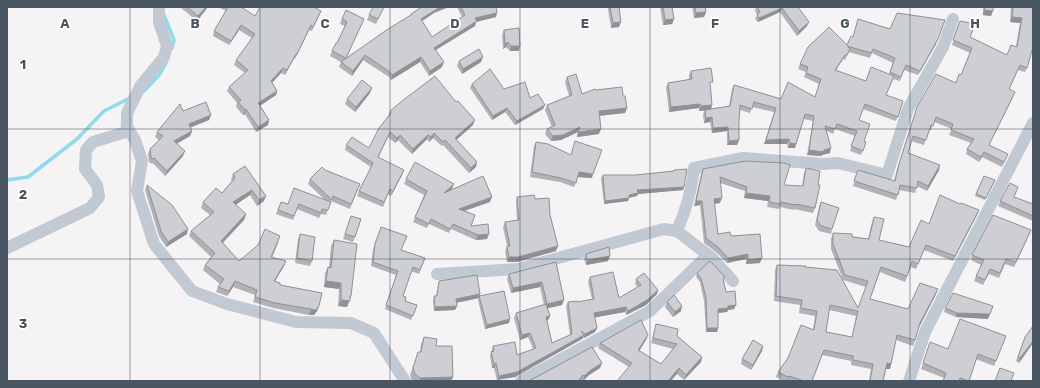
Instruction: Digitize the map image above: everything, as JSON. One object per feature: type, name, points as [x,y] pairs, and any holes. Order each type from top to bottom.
[{"type":"street","points":[[159,7],[159,22],[167,46],[164,57],[141,85],[127,113],[127,127],[135,140],[142,161],[137,191],[154,244],[192,291],[227,304],[296,322],[351,323],[374,333],[405,381]]},
{"type":"street","points":[[677,231],[687,207],[693,185],[694,168],[743,158],[824,164],[838,163],[887,175],[908,110],[942,47],[953,19]]},
{"type":"street","points":[[909,381],[925,332],[1033,123]]},
{"type":"street","points":[[7,248],[90,208],[100,196],[97,184],[85,169],[86,150],[93,142],[129,131]]},
{"type":"street","points":[[437,274],[518,270],[664,229],[677,231],[708,255],[733,281]]},
{"type":"street","points":[[521,381],[650,311],[708,255]]},
{"type":"building","points":[[187,7],[206,7],[198,16]]},
{"type":"building","points":[[228,7],[241,7],[255,16],[260,7],[314,7],[321,11],[313,27],[311,25],[297,54],[287,70],[283,68],[271,81],[277,91],[258,103],[269,120],[258,127],[246,109],[245,110],[238,102],[241,100],[229,87],[248,70],[236,60],[255,34],[241,25],[231,41],[214,31]]},
{"type":"building","points":[[373,7],[384,7],[378,19],[369,15]]},
{"type":"building","points":[[422,7],[440,7],[421,19],[432,37],[465,15],[461,7],[496,7],[497,13],[475,18],[477,21],[434,48],[444,62],[430,71],[421,57],[392,75],[390,72],[365,55],[353,71],[341,62],[388,29]]},
{"type":"building","points":[[610,7],[619,7],[621,22],[613,23]]},
{"type":"building","points":[[663,7],[672,7],[674,19],[665,20]]},
{"type":"building","points":[[695,7],[705,7],[706,12],[696,13]]},
{"type":"building","points":[[757,7],[798,7],[809,22],[799,31],[782,8],[759,18],[757,14],[760,12]]},
{"type":"building","points":[[985,7],[993,7],[993,11],[984,10]]},
{"type":"building","points":[[1013,7],[1033,7],[1033,47],[1027,68],[1020,65],[1009,89],[1015,92],[989,145],[1008,154],[1004,162],[984,152],[981,157],[967,149],[974,139],[951,130],[953,124],[936,117],[933,126],[931,125],[926,140],[913,136],[908,153],[940,165],[928,186],[918,181],[917,188],[900,185],[898,195],[854,181],[858,170],[895,181],[917,107],[936,74],[956,83],[959,74],[961,75],[972,48],[953,40],[960,21],[975,24],[970,37],[1007,55],[1011,45],[1017,47],[1022,18],[1012,17]]},
{"type":"building","points":[[346,10],[364,19],[346,58],[332,51],[347,22],[342,19]]},
{"type":"building","points":[[897,13],[945,20],[938,39],[920,71],[906,65],[901,77],[890,72],[895,58],[873,49],[871,53],[847,46],[850,49],[847,55],[845,55],[835,70],[866,81],[871,67],[894,76],[886,95],[903,101],[898,117],[865,104],[859,120],[870,124],[864,141],[866,142],[863,151],[851,146],[857,131],[837,124],[835,129],[825,126],[831,148],[824,150],[823,152],[809,150],[814,116],[805,114],[796,144],[790,143],[789,139],[766,140],[776,108],[754,102],[752,109],[740,105],[739,140],[729,141],[728,127],[713,128],[712,117],[706,118],[705,110],[730,106],[734,85],[781,99],[788,82],[815,97],[821,79],[806,73],[808,67],[800,64],[808,47],[829,27],[847,45],[851,36],[853,37],[858,19],[890,29]]},
{"type":"building","points":[[519,28],[520,46],[511,46],[508,42],[505,44],[504,30]]},
{"type":"building","points":[[479,49],[483,57],[463,69],[459,61]]},
{"type":"building","points":[[711,68],[713,82],[710,82],[712,105],[701,106],[700,104],[671,107],[668,83],[692,79],[691,71]]},
{"type":"building","points":[[490,69],[504,89],[525,82],[530,98],[538,94],[545,105],[517,121],[507,108],[493,116],[472,84]]},
{"type":"building","points":[[576,74],[582,94],[595,89],[622,87],[627,108],[599,111],[601,129],[578,132],[580,127],[563,135],[553,136],[547,129],[555,125],[547,105],[572,95],[567,77]]},
{"type":"building","points":[[435,76],[456,102],[458,101],[475,120],[455,138],[477,162],[471,168],[445,140],[443,142],[434,133],[431,137],[428,135],[413,149],[400,135],[397,138],[390,132],[378,157],[404,170],[393,191],[390,189],[384,202],[359,191],[373,163],[346,145],[352,137],[369,148],[379,128],[391,113],[390,111]]},
{"type":"building","points":[[362,80],[372,88],[356,107],[347,99]]},
{"type":"building","points":[[206,102],[211,115],[189,124],[192,131],[174,141],[185,151],[167,171],[154,158],[153,159],[151,157],[150,149],[163,136],[157,132],[180,104],[183,111]]},
{"type":"building","points":[[575,141],[602,150],[593,174],[579,172],[576,183],[561,178],[532,172],[536,142],[548,144],[571,155]]},
{"type":"building","points":[[745,161],[784,163],[790,165],[784,185],[803,186],[806,168],[820,171],[818,185],[820,185],[815,208],[781,202],[781,204],[769,202],[770,196],[746,193],[747,187],[720,177],[722,198],[714,199],[718,234],[730,232],[731,236],[760,234],[762,258],[748,260],[748,254],[728,258],[719,248],[706,238],[702,201],[696,201],[703,169]]},
{"type":"building","points":[[415,162],[454,184],[444,193],[483,176],[492,197],[459,209],[475,215],[471,226],[488,224],[489,234],[478,235],[453,224],[450,229],[431,219],[429,224],[415,217],[427,191],[406,179]]},
{"type":"building","points":[[245,166],[266,196],[259,200],[252,190],[233,202],[246,214],[221,241],[239,261],[258,245],[265,229],[280,236],[271,257],[286,261],[274,281],[280,283],[280,285],[322,293],[319,306],[316,310],[275,303],[255,297],[257,290],[235,281],[229,291],[218,287],[224,279],[205,265],[215,253],[191,231],[214,212],[203,202],[216,188],[222,193],[235,178],[233,174]]},
{"type":"building","points":[[322,167],[325,170],[360,184],[351,204],[333,196],[332,200],[310,179]]},
{"type":"building","points":[[687,169],[684,187],[637,190],[638,193],[629,195],[629,198],[605,201],[603,175],[636,175]]},
{"type":"building","points":[[984,176],[995,180],[986,198],[976,194]]},
{"type":"building","points":[[1010,183],[1018,187],[1014,197],[1033,204],[1033,216],[1000,201]]},
{"type":"building","points":[[147,185],[172,205],[188,229],[168,242],[161,231]]},
{"type":"building","points":[[294,188],[331,202],[328,210],[322,209],[321,213],[299,204],[294,216],[278,210],[281,202],[288,204]]},
{"type":"building","points":[[534,195],[535,199],[549,198],[550,215],[558,246],[518,257],[509,257],[507,246],[510,246],[505,222],[519,220],[517,197]]},
{"type":"building","points":[[940,195],[960,204],[961,203],[979,210],[955,256],[926,245],[918,264],[912,261],[907,276],[881,267],[870,299],[908,309],[920,283],[938,289],[920,323],[915,340],[897,335],[891,364],[887,363],[883,381],[870,381],[873,364],[853,360],[853,356],[824,350],[812,381],[804,381],[789,376],[788,377],[778,372],[788,358],[801,325],[814,330],[817,311],[801,308],[802,300],[776,296],[777,265],[806,266],[805,267],[837,270],[858,308],[868,281],[845,275],[833,244],[833,233],[852,234],[852,237],[869,239],[874,217],[884,219],[879,240],[909,247],[921,220],[929,224]],"holes":[[[830,305],[858,311],[852,337],[826,332]]]},
{"type":"building","points":[[821,202],[839,208],[832,229],[821,226],[817,220]]},
{"type":"building","points":[[993,215],[1031,230],[1016,262],[1006,259],[1000,273],[990,269],[985,280],[976,276],[984,260],[972,255]]},
{"type":"building","points":[[351,216],[361,219],[355,237],[345,234]]},
{"type":"building","points":[[381,227],[407,236],[401,250],[425,258],[420,270],[413,267],[403,296],[406,297],[405,301],[417,305],[413,316],[386,305],[398,271],[373,262],[375,244]]},
{"type":"building","points":[[300,234],[315,237],[312,261],[297,258]]},
{"type":"building","points":[[334,240],[357,244],[350,301],[341,300],[341,283],[326,281],[328,267],[331,268]]},
{"type":"building","points":[[609,247],[610,256],[587,260],[586,254]]},
{"type":"building","points":[[710,261],[725,277],[723,279],[726,292],[735,291],[736,305],[718,309],[718,328],[707,328],[706,297],[701,278],[697,273]]},
{"type":"building","points":[[556,262],[564,300],[547,304],[542,282],[513,288],[509,274]]},
{"type":"building","points":[[613,272],[619,298],[641,285],[636,279],[644,273],[658,290],[647,300],[628,311],[626,307],[594,313],[597,328],[585,334],[581,331],[584,335],[517,372],[499,376],[496,363],[494,364],[491,352],[494,351],[493,346],[515,342],[517,355],[536,348],[530,333],[522,335],[516,313],[546,304],[550,316],[546,317],[552,343],[572,334],[568,302],[594,299],[590,277]]},
{"type":"building","points":[[477,275],[480,294],[456,299],[457,306],[435,307],[434,296],[437,296],[439,281]]},
{"type":"building","points":[[504,291],[510,319],[487,325],[479,296]]},
{"type":"building","points":[[953,293],[993,306],[990,314],[957,313],[945,308]]},
{"type":"building","points":[[674,295],[682,306],[675,312],[667,302]]},
{"type":"building","points":[[960,319],[1006,336],[996,361],[978,354],[969,381],[960,378],[959,381],[943,381],[946,373],[923,363],[930,342],[948,349]]},
{"type":"building","points":[[641,320],[648,335],[638,350],[661,364],[677,344],[653,338],[656,324],[678,329],[677,336],[702,357],[686,375],[679,368],[668,381],[617,381],[632,363],[600,343]]},
{"type":"building","points":[[1033,326],[1033,341],[1020,358],[1018,357],[1025,337]]},
{"type":"building","points":[[424,337],[437,339],[436,346],[452,346],[453,377],[420,378],[415,374],[413,368],[418,352],[421,352]]},
{"type":"building","points":[[753,340],[763,346],[753,365],[742,359]]},
{"type":"building","points":[[592,347],[602,363],[584,376],[583,375],[578,381],[529,381]]},
{"type":"building","points":[[1000,368],[1014,373],[1011,381],[995,381]]},
{"type":"waterway","points":[[164,15],[174,40],[172,48]]},
{"type":"waterway","points":[[141,93],[160,74],[166,63]]},
{"type":"waterway","points":[[7,180],[28,177],[77,139],[104,111],[130,98]]}]
